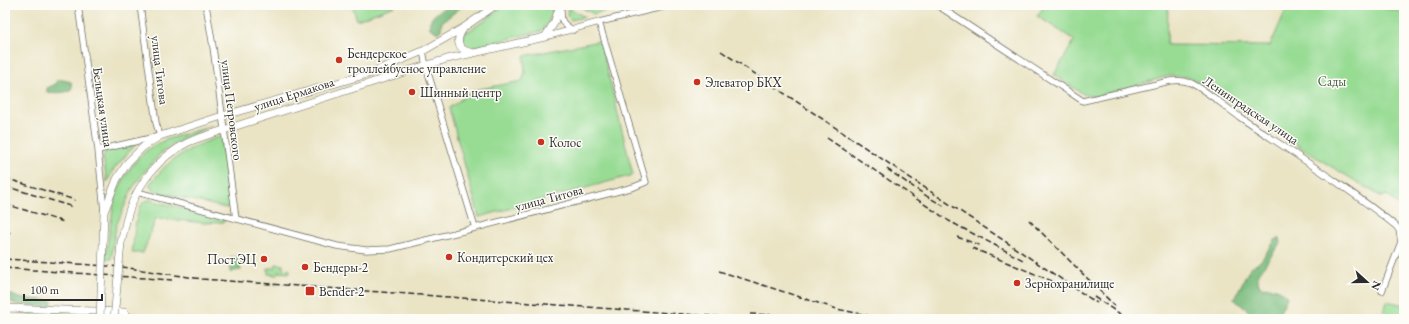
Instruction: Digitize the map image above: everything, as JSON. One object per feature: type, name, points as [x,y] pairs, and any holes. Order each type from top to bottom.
[{"type":"main road","name":"улица Ермакова","points":[[100,319],[104,212],[117,179],[128,162],[143,147],[160,136],[222,116],[368,74],[423,51],[463,28],[496,5]]},
{"type":"main road","points":[[545,37],[554,23],[561,5]]},
{"type":"main road","points":[[463,28],[459,35],[458,41],[460,46],[466,52],[477,53]]},
{"type":"main road","name":"улица Ермакова","points":[[114,319],[121,243],[130,207],[137,192],[150,172],[167,156],[185,144],[224,130],[447,59],[545,37]]},
{"type":"main road","points":[[5,308],[124,312],[131,319]]},
{"type":"street","name":"Бельцкая улица","points":[[78,5],[98,150],[104,212]]},
{"type":"street","name":"улица Титова","points":[[140,5],[156,124],[160,136]]},
{"type":"street","name":"улица Петровского","points":[[206,5],[236,219]]},
{"type":"street","points":[[561,5],[561,19],[565,26],[573,30]]},
{"type":"street","points":[[545,37],[599,22],[671,5]]},
{"type":"street","name":"Ленинградская улица","points":[[938,5],[1082,101],[1175,80],[1186,81],[1195,86],[1302,158],[1396,226],[1399,230],[1401,242],[1382,291]]},
{"type":"street","points":[[1396,5],[1404,7]]},
{"type":"street","name":"улица Титова","points":[[475,228],[634,188],[646,182],[599,22]]},
{"type":"street","points":[[137,192],[337,246],[366,250],[390,249],[475,228],[426,66],[423,51]]},
{"type":"street","points":[[98,150],[160,136]]},
{"type":"green space","points":[[352,5],[395,5],[395,6],[357,20]]},
{"type":"green space","points":[[446,5],[464,5],[442,22],[441,30],[438,33],[430,28],[430,20]]},
{"type":"green space","points":[[504,5],[553,5],[552,12],[546,26],[541,31],[471,48],[465,45],[463,40],[464,34]]},
{"type":"green space","points":[[577,5],[627,5],[594,14]]},
{"type":"green space","name":"Сады","points":[[1045,5],[1168,5],[1167,45],[1270,46],[1288,5],[1369,5],[1404,12],[1404,210],[1388,196],[1386,195],[1382,197],[1327,164],[1190,77],[1169,76],[1095,97],[1083,94],[1054,75],[1074,41],[1037,16]]},
{"type":"green space","points":[[568,8],[585,17],[571,20],[567,16]]},
{"type":"green space","name":"Колос","points":[[600,41],[633,175],[479,217],[449,108],[474,90],[522,81],[525,73],[524,56]]},
{"type":"green space","points":[[57,80],[71,82],[72,87],[70,91],[58,93],[47,92],[47,88],[56,84]]},
{"type":"green space","points":[[212,126],[175,143],[160,154],[145,171],[132,189],[116,226],[111,259],[105,259],[115,197],[124,178],[138,158],[151,147],[165,140]]},
{"type":"green space","points":[[221,136],[231,206],[226,208],[158,192],[150,187],[150,184],[159,173],[175,158],[194,147]]},
{"type":"green space","points":[[135,143],[136,144],[114,169],[107,182],[103,158],[105,152]]},
{"type":"green space","points":[[146,200],[225,219],[224,222],[205,223],[156,218],[143,253],[132,253],[135,226],[141,205]]},
{"type":"green space","points":[[1279,238],[1280,243],[1258,275],[1258,282],[1260,287],[1272,288],[1281,291],[1287,297],[1279,314],[1286,319],[1258,319],[1234,299],[1250,268],[1262,259],[1276,239]]},
{"type":"green space","points":[[230,258],[248,259],[249,262],[241,263],[241,270],[234,271],[232,273],[230,270]]},
{"type":"green space","points":[[276,264],[283,265],[283,269],[290,270],[290,273],[278,272],[277,275],[268,274],[268,268],[275,268]]},
{"type":"green space","points":[[5,292],[19,298],[52,301],[51,305],[47,307],[16,304],[5,300]]},
{"type":"green space","points":[[1387,301],[1404,305],[1404,319],[1382,319]]},
{"type":"green space","points":[[29,311],[97,315],[96,319],[47,319],[28,315]]},
{"type":"railway","points":[[721,51],[1097,303]]},
{"type":"railway","points":[[827,138],[949,221],[1025,261]]},
{"type":"railway","points":[[887,169],[944,206]]},
{"type":"railway","points":[[5,178],[75,200]]},
{"type":"railway","points":[[5,186],[73,207]]},
{"type":"railway","points":[[5,204],[64,222]]},
{"type":"railway","points":[[1029,220],[1115,306]]},
{"type":"railway","points":[[5,230],[10,233]]},
{"type":"railway","points":[[957,237],[982,246]]},
{"type":"railway","points":[[972,248],[1064,286]]},
{"type":"railway","points":[[5,259],[122,267],[202,279],[751,319]]},
{"type":"railway","points":[[5,268],[172,280]]},
{"type":"railway","points":[[719,271],[837,309],[885,319]]},
{"type":"railway","points":[[1094,297],[1128,319]]},
{"type":"railway","points":[[750,314],[854,319]]},
{"type":"place","name":"Бендерское троллейбусное управление","points":[[339,60]]},
{"type":"place","name":"Элеватор БКХ","points":[[697,82]]},
{"type":"place","name":"Шинный центр","points":[[412,92]]},
{"type":"place","name":"Колос","points":[[541,142]]},
{"type":"place","name":"Кондитерский цех","points":[[449,257]]},
{"type":"place","name":"Пост ЭЦ","points":[[264,259]]},
{"type":"place","name":"Бендеры-2","points":[[305,267]]},
{"type":"place","name":"Зернохранилище","points":[[1017,283]]},
{"type":"place","name":"Bender-2","points":[[310,291]]}]
